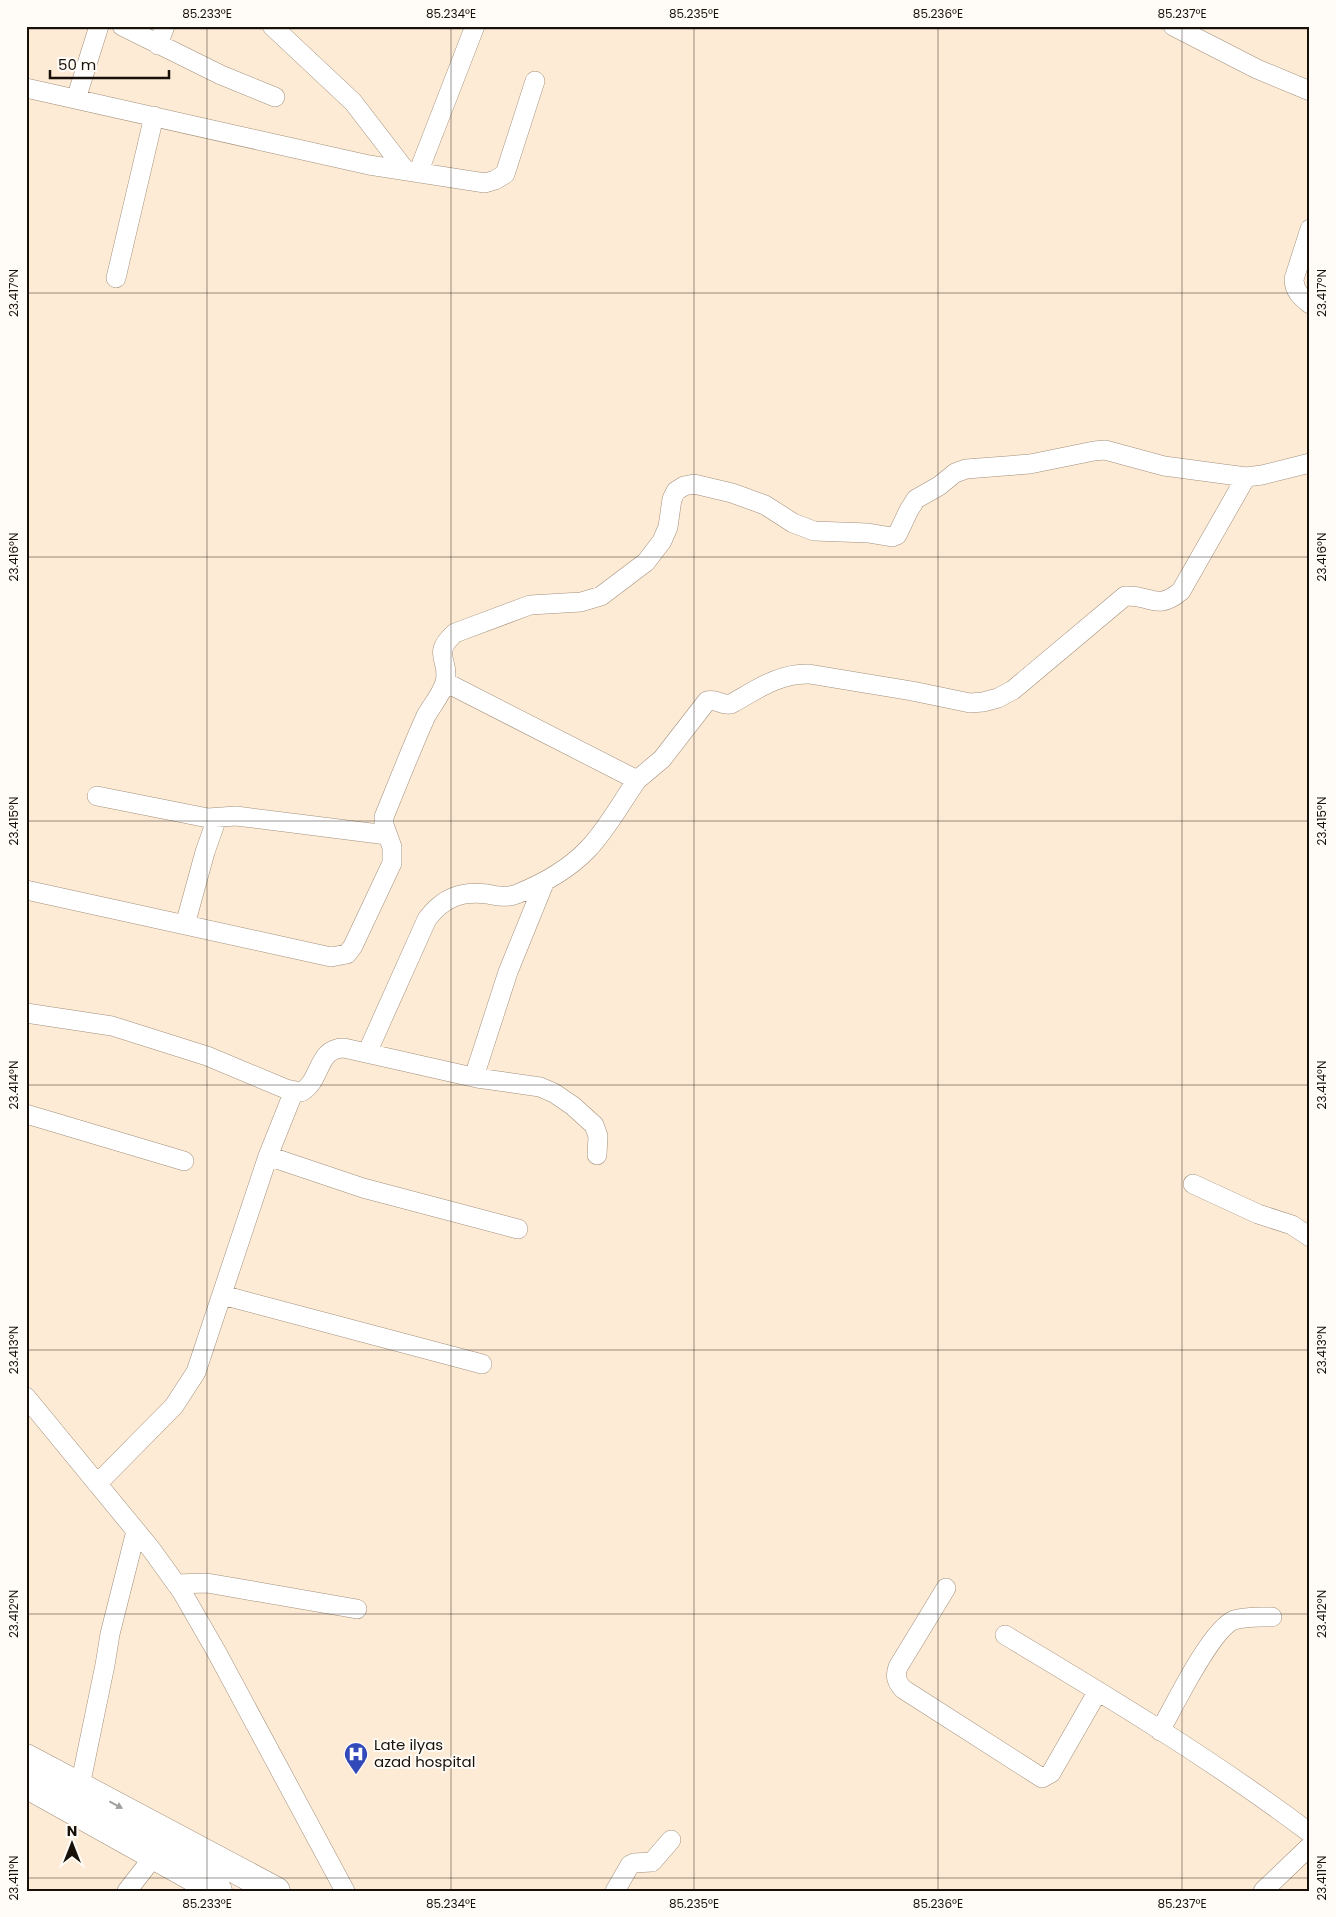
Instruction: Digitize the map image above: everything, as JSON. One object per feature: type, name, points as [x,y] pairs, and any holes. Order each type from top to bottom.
[{"type":"main road","points":[[26,1758],[41,1782],[154,1856],[218,1891]]},
{"type":"main road","points":[[41,1782],[80,1786],[276,1891]]},
{"type":"street","points":[[76,99],[99,26]]},
{"type":"street","points":[[122,26],[221,75],[275,97]]},
{"type":"street","points":[[158,44],[165,26]]},
{"type":"street","points":[[272,26],[353,102],[412,172]]},
{"type":"street","points":[[412,172],[475,26]]},
{"type":"street","points":[[1173,26],[1257,69],[1310,91]]},
{"type":"street","points":[[26,88],[370,166],[485,183],[505,174],[535,82]]},
{"type":"street","points":[[116,278],[154,116]]},
{"type":"street","points":[[1310,229],[1294,279],[1294,286],[1299,295],[1310,304]]},
{"type":"street","points":[[26,890],[331,957],[347,954],[353,946],[392,863],[392,847],[384,825],[384,817],[427,715],[445,682],[442,648],[447,640],[456,633],[530,605],[582,602],[601,596],[646,562],[662,541],[668,527],[672,499],[676,491],[684,486],[694,484],[732,493],[765,505],[794,523],[814,531],[868,533],[892,537],[900,531],[916,499],[939,486],[955,473],[966,469],[1030,464],[1105,450],[1164,466],[1246,477],[1310,463]]},
{"type":"street","points":[[367,1053],[423,928],[437,906],[450,898],[462,895],[479,894],[508,897],[516,895],[545,881],[568,866],[588,849],[637,780],[662,759],[708,701],[715,700],[724,705],[731,704],[781,677],[794,674],[809,674],[970,703],[998,698],[1012,690],[1125,596],[1162,602],[1172,598],[1181,591],[1246,477]]},
{"type":"street","points":[[445,682],[637,780]]},
{"type":"street","points":[[96,796],[208,818],[236,816],[387,835]]},
{"type":"street","points":[[185,925],[205,852],[217,818]]},
{"type":"street","points":[[474,1077],[508,972],[545,881]]},
{"type":"street","points":[[26,1013],[112,1026],[207,1056],[294,1091],[301,1092],[306,1090],[328,1053],[334,1048],[344,1048],[474,1077],[540,1087],[554,1093],[573,1106],[594,1125],[598,1136],[597,1155]]},
{"type":"street","points":[[97,1484],[174,1406],[196,1372],[268,1156],[294,1091]]},
{"type":"street","points":[[26,1114],[184,1161]]},
{"type":"street","points":[[268,1156],[363,1188],[518,1229]]},
{"type":"street","points":[[1193,1184],[1258,1214],[1292,1225],[1310,1237]]},
{"type":"street","points":[[222,1295],[482,1364]]},
{"type":"street","points":[[26,1397],[136,1531],[176,1584],[216,1651],[346,1891]]},
{"type":"street","points":[[80,1786],[110,1634],[136,1531]]},
{"type":"street","points":[[176,1584],[207,1584],[357,1608]]},
{"type":"street","points":[[946,1588],[898,1667],[896,1674],[897,1682],[903,1689],[1042,1778],[1051,1773],[1098,1691]]},
{"type":"street","points":[[1160,1731],[1202,1657],[1226,1625],[1233,1620],[1252,1616],[1272,1617]]},
{"type":"street","points":[[1006,1635],[1160,1731],[1272,1804],[1310,1832]]},
{"type":"street","points":[[614,1891],[630,1866],[634,1863],[652,1862],[671,1840]]},
{"type":"street","points":[[1263,1891],[1310,1846]]},
{"type":"street","points":[[128,1891],[154,1856]]},
{"type":"place","name":"Late ilyas azad hospital","points":[[356,1775]]}]
